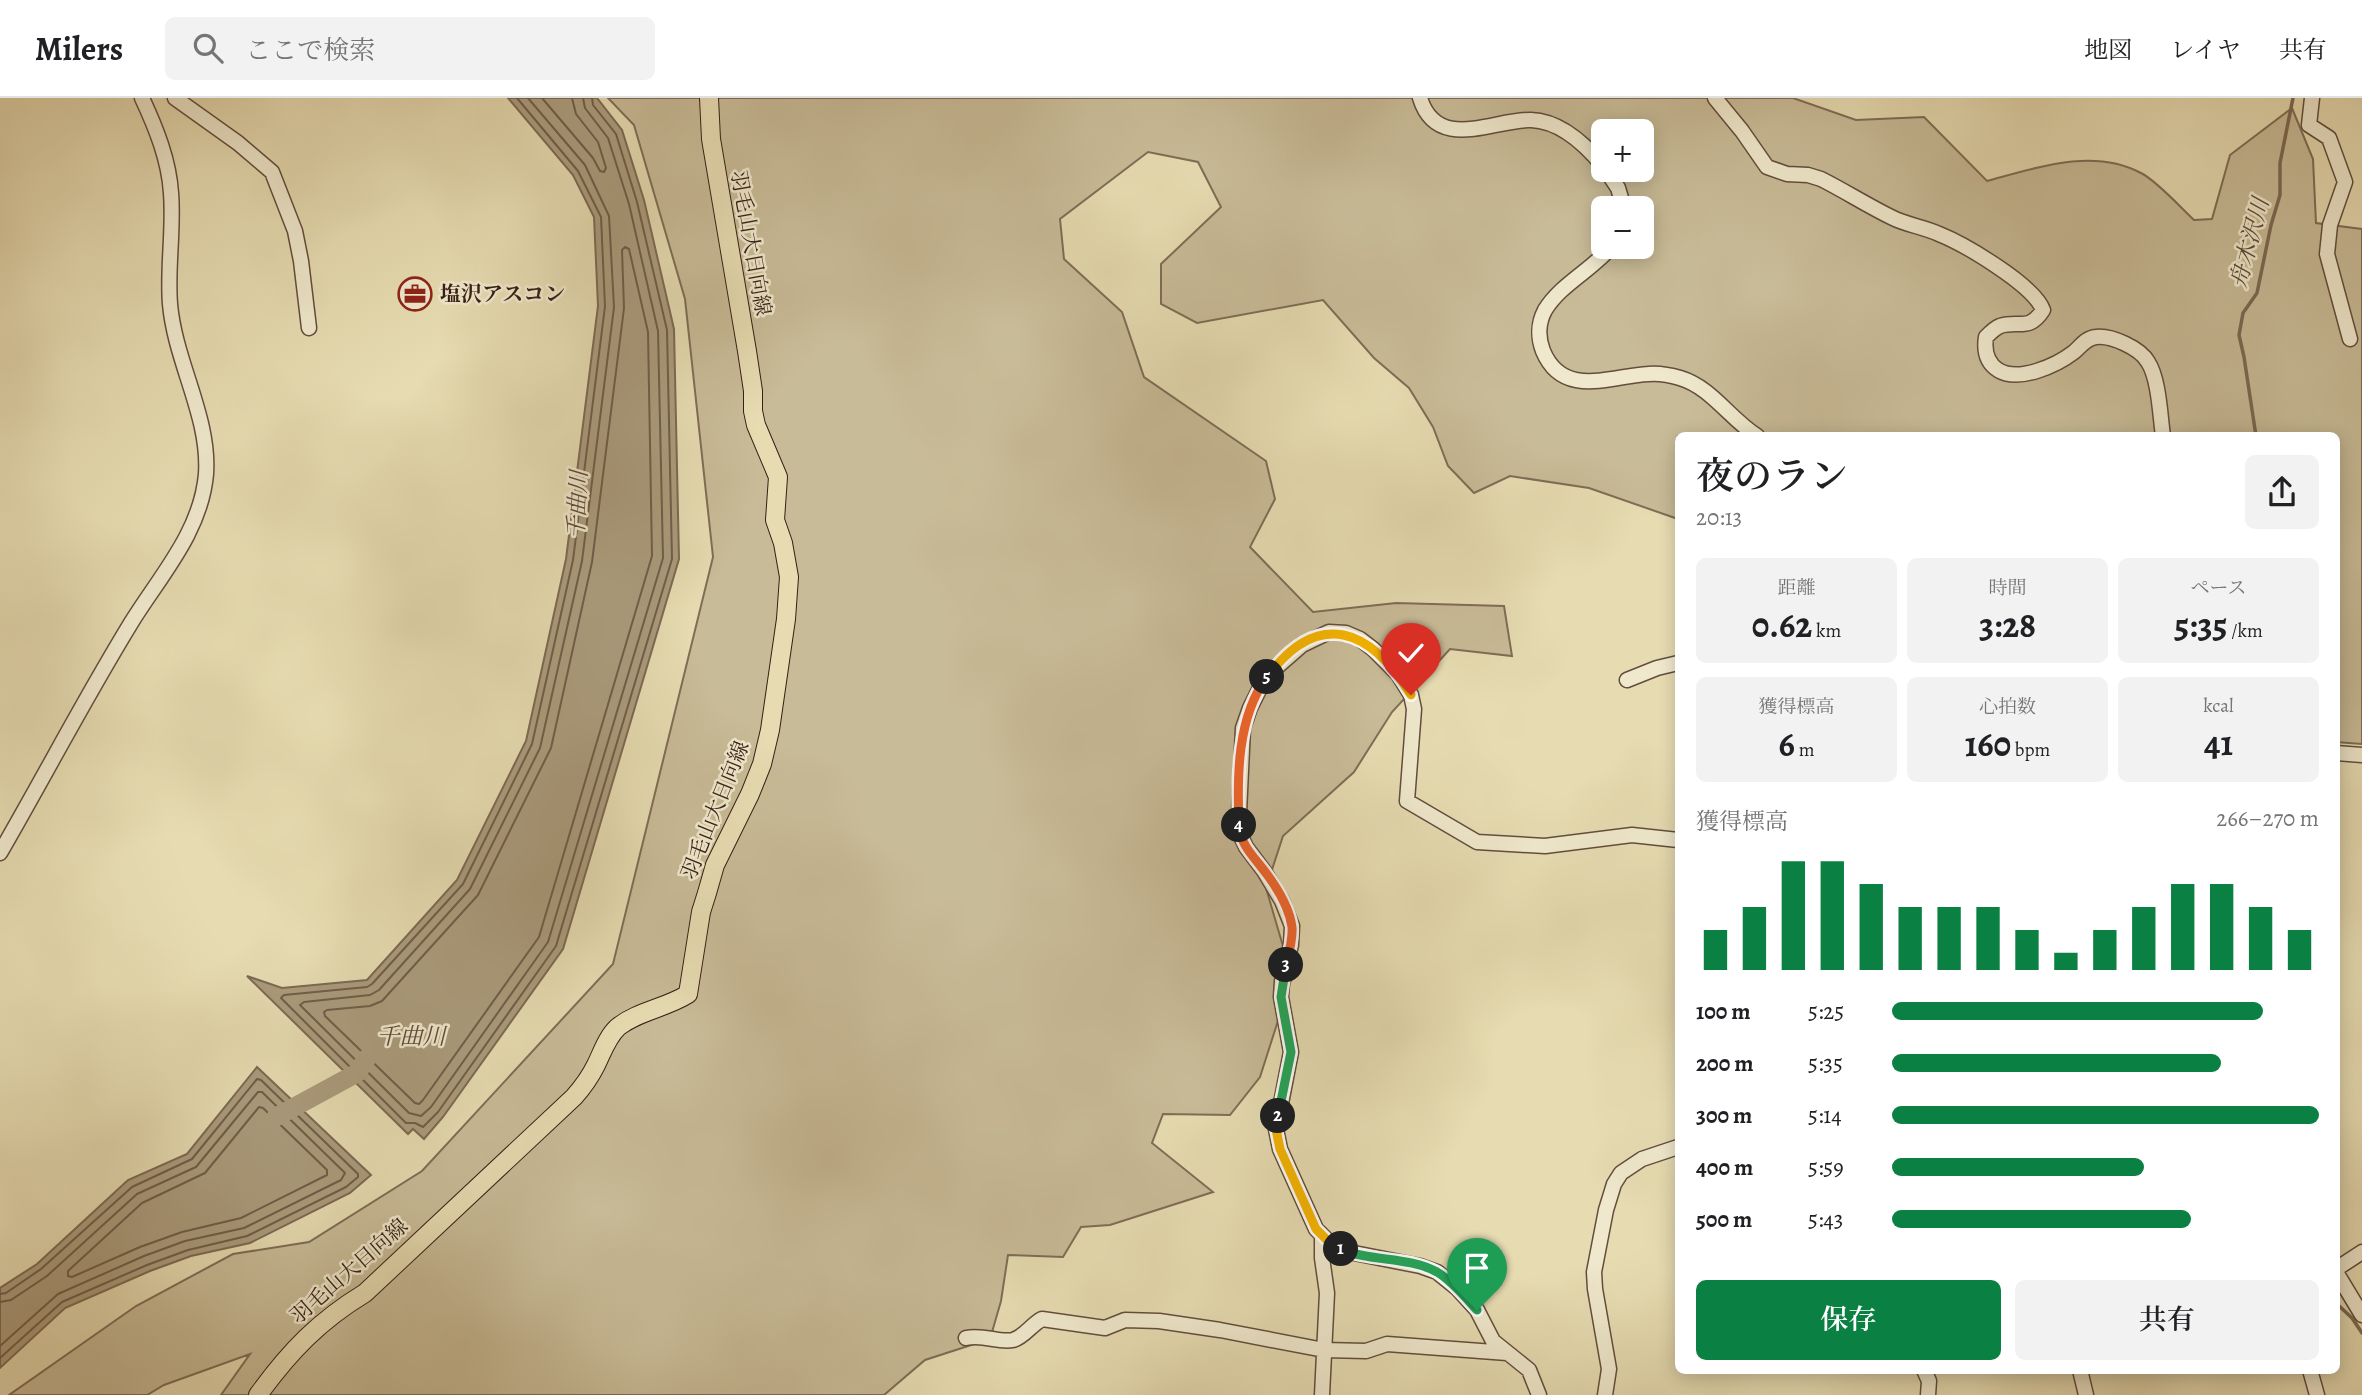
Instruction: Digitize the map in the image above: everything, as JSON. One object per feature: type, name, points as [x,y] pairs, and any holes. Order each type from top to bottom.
[{"type":"main road","name":"羽毛山大日向線","points":[[258,1395],[307,1335],[339,1309],[365,1293],[574,1097],[587,1082],[617,1028],[633,1017],[674,1003],[688,995],[706,893],[715,866],[750,794],[764,753],[785,631],[789,577],[783,543],[775,520],[778,477],[756,425],[753,411],[749,365],[711,139],[709,98]]},
{"type":"street","points":[[0,853],[131,624],[187,538],[200,506],[206,474],[204,440],[200,418],[176,343],[169,295],[172,192],[157,130],[142,98]]},
{"type":"street","points":[[175,98],[239,143],[272,172],[295,231],[309,328]]},
{"type":"street","points":[[1420,98],[1424,111],[1434,120],[1458,129],[1480,129],[1530,120],[1559,127],[1576,138],[1591,154]]},
{"type":"street","points":[[1715,98],[1767,167],[1776,172],[1821,179],[1899,221],[1920,226],[1958,243],[2033,295],[2043,310],[2033,321],[2022,326],[1999,326],[1986,337],[1984,349],[1995,368],[2012,374],[2034,371],[2072,353],[2082,343],[2098,336],[2137,350],[2150,364],[2162,432]]},
{"type":"street","points":[[2312,98],[2309,125],[2329,138],[2345,182],[2330,225],[2327,254],[2350,339]]},
{"type":"street","points":[[1598,259],[1554,299],[1545,311],[1540,324],[1539,340],[1546,359],[1561,373],[1584,383],[1651,373],[1684,379],[1709,395],[1752,432]]},
{"type":"street","points":[[1539,1395],[1529,1370],[1493,1341],[1477,1310],[1457,1288],[1437,1272],[1420,1266],[1344,1251],[1331,1244],[1316,1229],[1280,1149],[1276,1129],[1291,1052],[1281,997],[1292,926],[1282,901],[1246,848],[1240,832],[1238,813],[1243,728],[1250,708],[1270,672],[1302,645],[1329,632],[1346,634],[1360,639],[1373,649],[1398,674],[1411,695],[1414,709],[1407,802],[1477,842],[1545,846],[1632,835],[1675,840]]},
{"type":"street","points":[[1627,680],[1675,664]]},
{"type":"street","points":[[2340,754],[2362,755]]},
{"type":"street","points":[[1605,1395],[1609,1369],[1594,1272],[1606,1210],[1614,1184],[1621,1173],[1633,1163],[1675,1148]]},
{"type":"street","points":[[1322,1235],[1326,1293],[1322,1395]]},
{"type":"street","points":[[2340,1267],[2362,1252]]},
{"type":"street","points":[[2340,1277],[2362,1314]]},
{"type":"street","points":[[966,1338],[977,1335],[1013,1340],[1042,1320],[1105,1328],[1125,1320],[1159,1321],[1220,1330],[1324,1350],[1366,1351],[1387,1344],[1507,1353]]},
{"type":"street","points":[[1926,1374],[1929,1381],[1928,1395]]},
{"type":"street","points":[[2081,1374],[2086,1395]]},
{"type":"street","points":[[2311,1374],[2317,1395]]},
{"type":"shaded area","points":[[608,98],[1793,98],[1856,120],[1924,117],[1987,181],[2064,162],[2103,161],[2123,165],[2154,182],[2194,220],[2212,219],[2230,155],[2292,108],[2313,159],[2316,223],[2362,229],[2362,744],[2340,742],[2340,432],[1675,432],[1675,518],[1589,488],[1510,476],[1474,493],[1448,466],[1433,427],[1409,388],[1374,358],[1323,300],[1197,323],[1161,304],[1161,264],[1221,207],[1198,162],[1148,152],[1060,219],[1064,259],[1122,312],[1144,377],[1266,461],[1275,499],[1250,547],[1313,612],[1396,603],[1504,606],[1512,656],[1450,649],[1392,712],[1354,772],[1283,836],[1266,888],[1292,977],[1260,1077],[1230,1115],[1163,1114],[1152,1143],[1213,1192],[1110,1225],[1081,1227],[1063,1257],[1008,1255],[1001,1301],[990,1339],[925,1360],[884,1395],[221,1395],[250,1354],[164,1385],[147,1395],[9,1395],[136,1306],[233,1254],[309,1242],[422,1171],[613,964],[713,557],[685,299],[634,125]]},
{"type":"water","name":"千曲川","points":[[508,98],[597,98],[622,130],[644,200],[674,329],[679,559],[563,949],[443,1117],[424,1139],[413,1129],[408,1134],[247,976],[282,988],[367,980],[457,880],[526,741],[566,559],[598,306],[594,217],[573,175]]},
{"type":"water","points":[[257,1067],[371,1175],[350,1193],[250,1243],[191,1256],[65,1308],[0,1368],[0,1288],[37,1264],[128,1180],[187,1154]]},
{"type":"waterway","name":"舟木沢川","points":[[2255,432],[2239,335],[2243,313],[2257,293],[2280,195],[2280,163],[2293,98]]},
{"type":"waterway","name":"千曲川","points":[[276,1117],[357,1073],[367,1058]]},
{"type":"waterway","name":"舟木沢川","points":[[2340,1307],[2362,1333]]},
{"type":"place","name":"塩沢アスコン","points":[[415,294]]},
{"type":"route","points":[[1411,695],[1386,661],[1360,639],[1346,634],[1329,632],[1302,645],[1284,658],[1261,686],[1243,728],[1238,813],[1240,832],[1246,848],[1282,901],[1292,926],[1281,997],[1291,1052],[1276,1129],[1280,1149],[1316,1229],[1331,1244],[1344,1251],[1420,1266],[1437,1272],[1457,1288],[1477,1310]]}]
